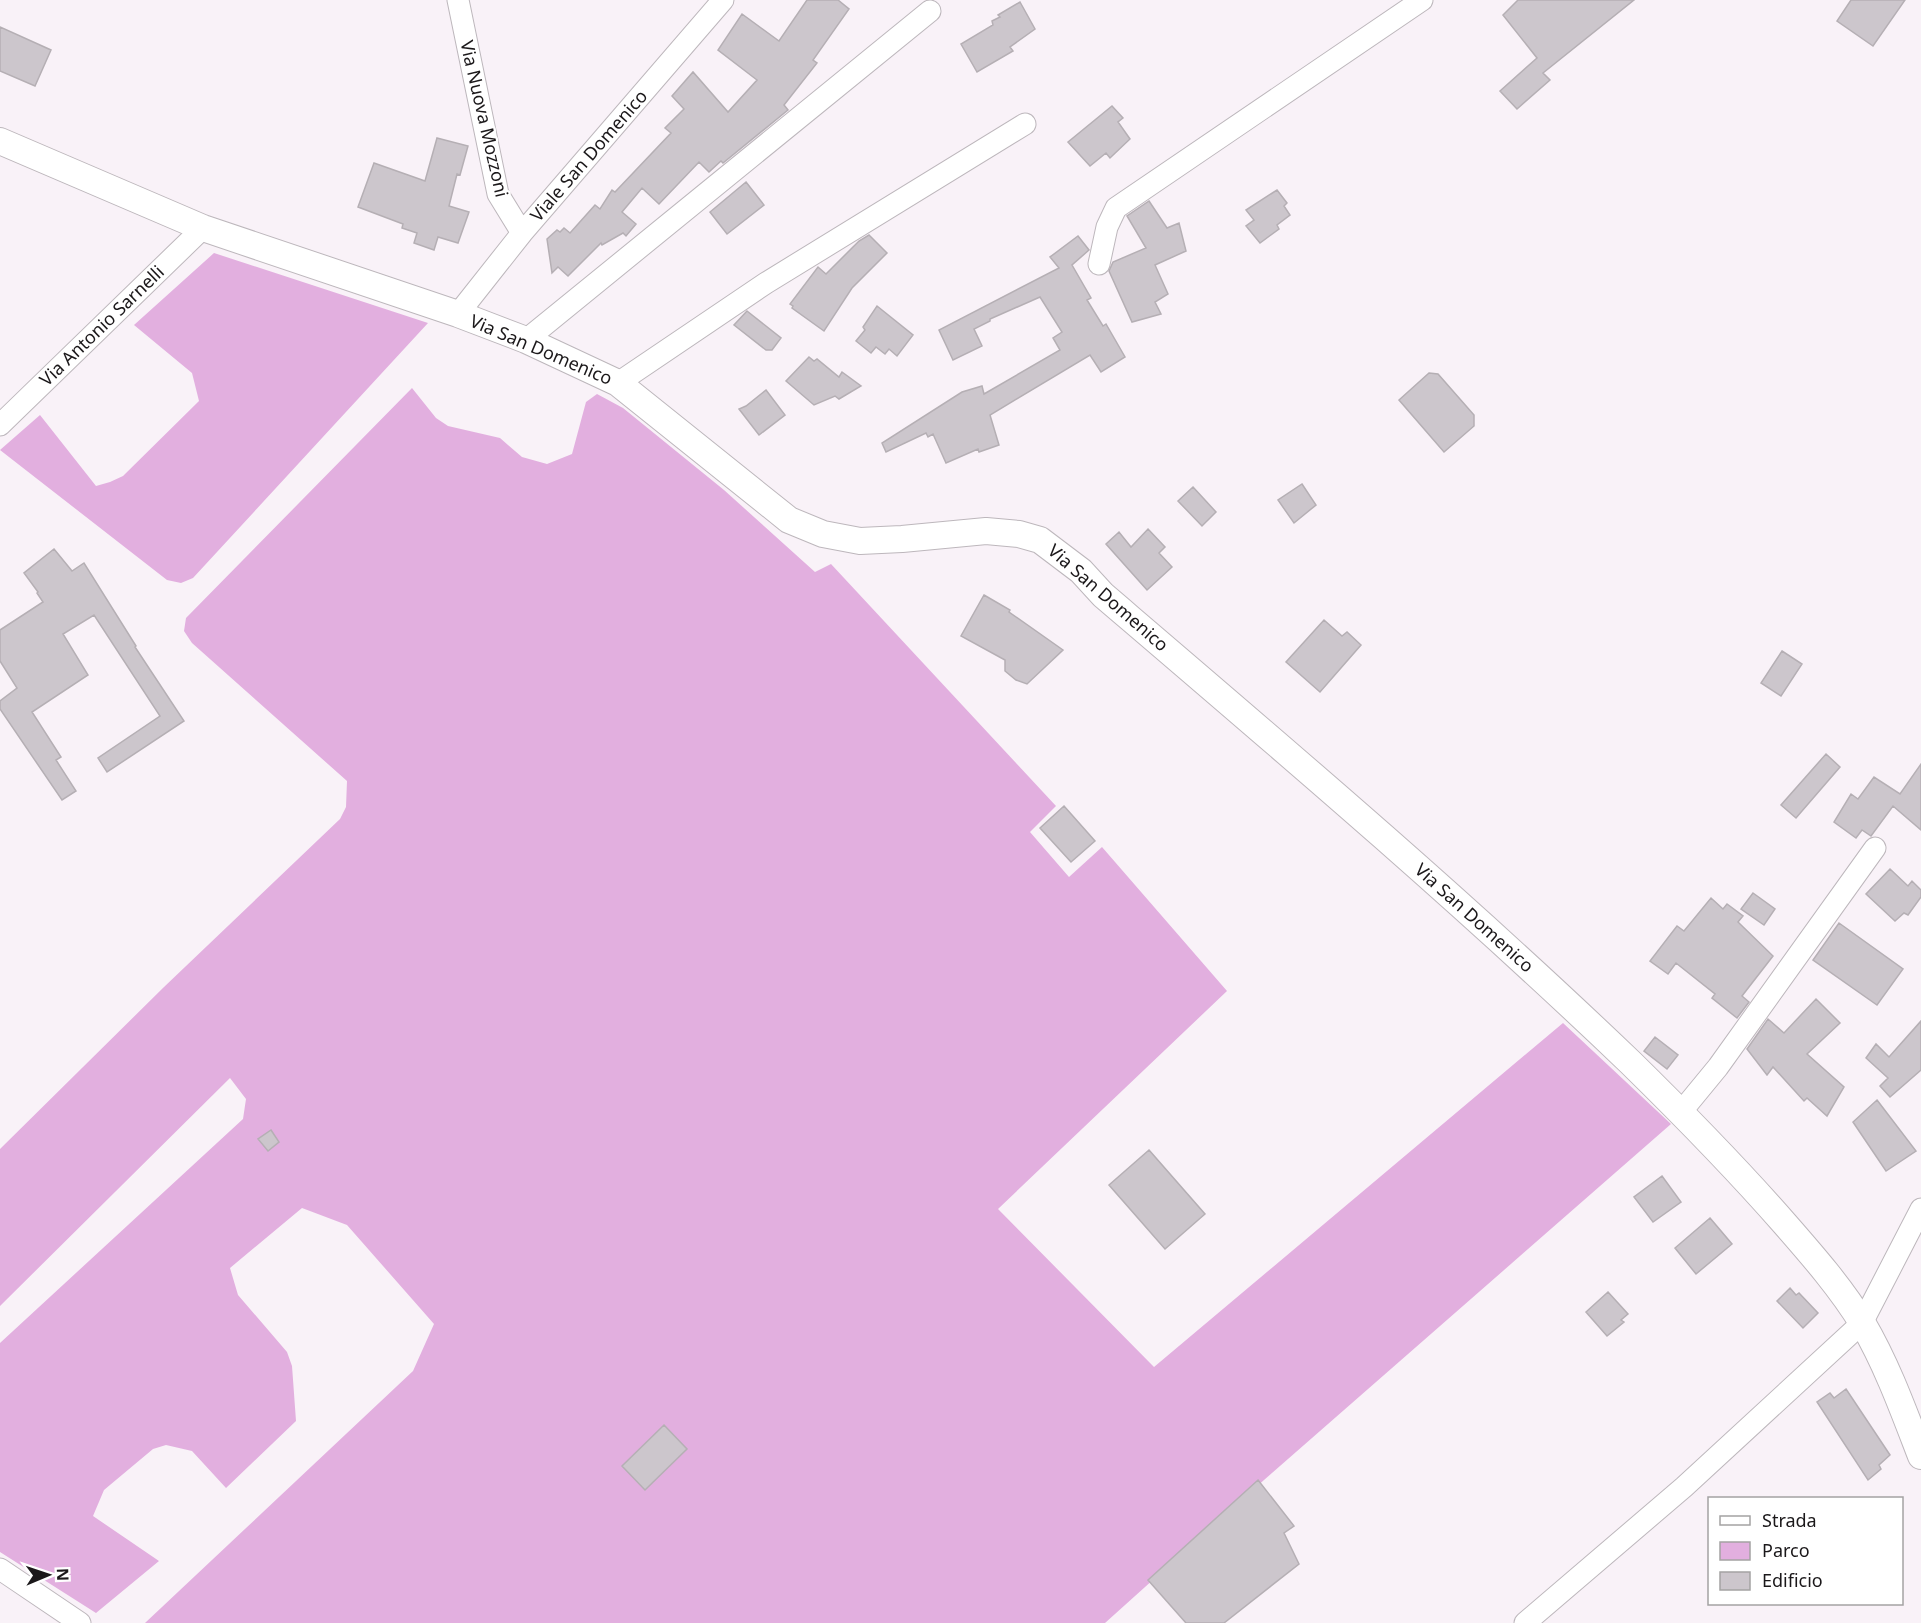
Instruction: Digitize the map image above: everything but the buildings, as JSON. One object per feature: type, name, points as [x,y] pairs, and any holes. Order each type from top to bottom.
[{"type":"street","name":"Via Nuova Mozzoni","points":[[458,0],[498,194],[522,234]]},
{"type":"street","name":"Viale San Domenico","points":[[458,314],[522,234],[723,0]]},
{"type":"street","points":[[1099,264],[1107,227],[1116,208],[1422,0]]},
{"type":"street","points":[[525,340],[930,11]]},
{"type":"street","points":[[618,383],[766,283],[1025,124]]},
{"type":"street","name":"Via San Domenico","points":[[0,141],[203,228],[458,314],[525,340],[618,383],[789,520],[823,534],[860,541],[986,531],[1019,534],[1040,540],[1081,571],[1103,595],[1273,740],[1485,928],[1583,1017],[1735,1168],[1834,1281],[1862,1323],[1881,1358],[1921,1456]]},
{"type":"street","name":"Via Antonio Sarnelli","points":[[0,424],[203,228]]},
{"type":"street","points":[[1681,1112],[1718,1067],[1875,848]]},
{"type":"street","points":[[1525,1623],[1684,1487],[1862,1323],[1921,1209]]},
{"type":"street","points":[[0,1569],[80,1623]]},
{"type":"green space","points":[[214,253],[428,323],[193,578],[181,583],[167,580],[0,450],[40,415],[96,486],[123,476],[199,401],[192,373],[134,325]]},
{"type":"green space","points":[[412,388],[436,418],[448,426],[500,438],[522,457],[547,464],[572,454],[586,402],[597,394],[623,408],[724,490],[815,572],[831,564],[1056,806],[1030,832],[1069,877],[1102,847],[1227,991],[998,1209],[1154,1367],[1563,1023],[1671,1124],[1264,1480],[1105,1623],[145,1623],[413,1371],[434,1324],[347,1225],[302,1208],[230,1268],[238,1295],[287,1352],[292,1366],[296,1421],[226,1488],[192,1451],[166,1445],[153,1449],[104,1490],[93,1516],[159,1561],[96,1613],[0,1552],[0,1343],[243,1119],[246,1099],[230,1078],[0,1306],[0,1149],[164,987],[340,819],[346,807],[347,781],[192,643],[184,631],[186,618]]}]
